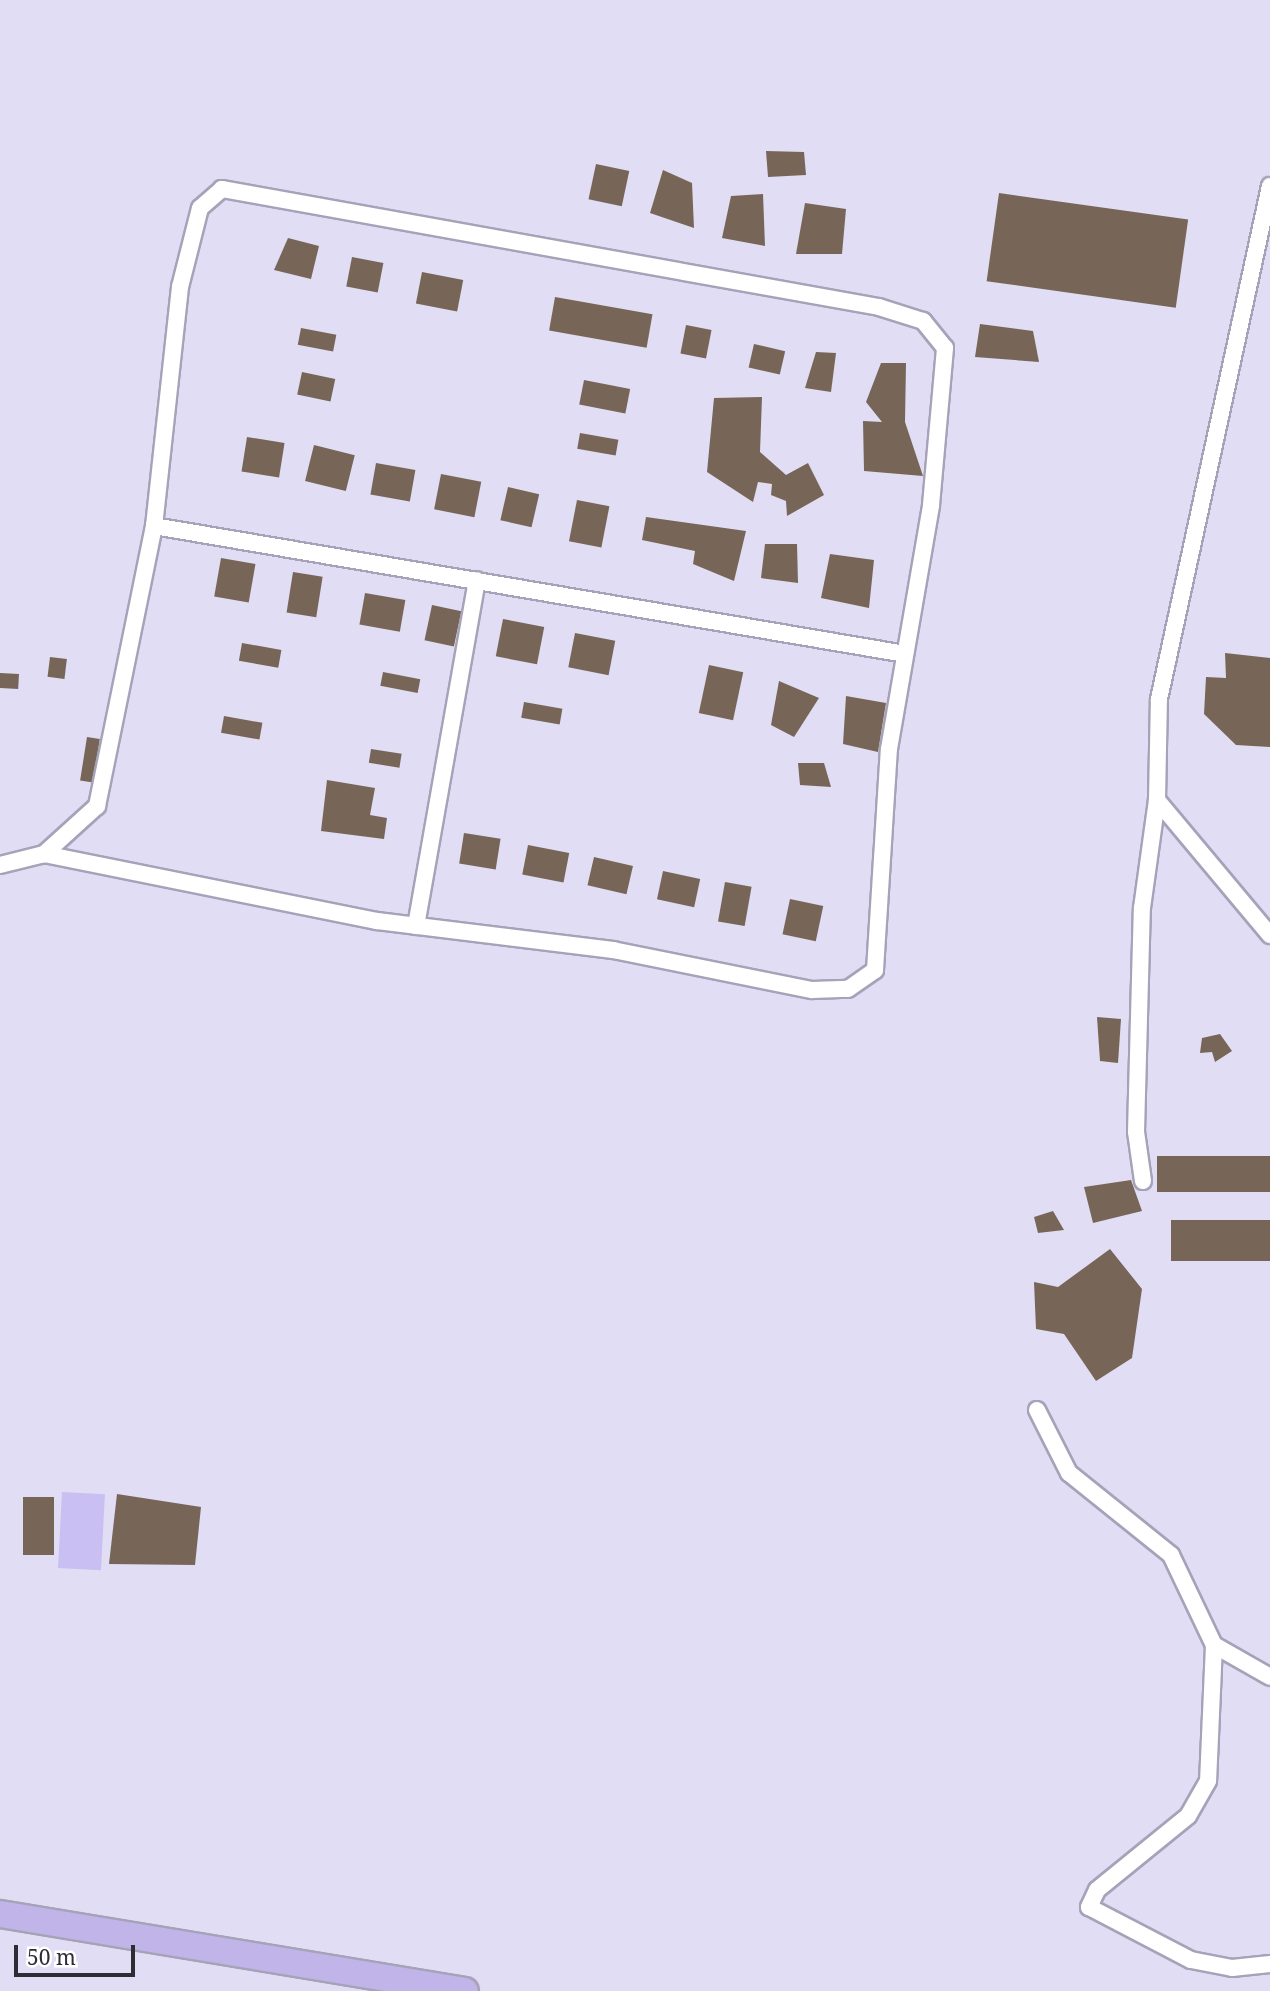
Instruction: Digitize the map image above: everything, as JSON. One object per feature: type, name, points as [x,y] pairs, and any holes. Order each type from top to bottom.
[{"type":"main road","points":[[0,1914],[465,1991]]},
{"type":"street","points":[[1143,1181],[1136,1132],[1142,908],[1157,800],[1159,699],[1270,186]]},
{"type":"street","points":[[0,865],[44,854],[416,926],[613,950],[812,990],[848,989],[875,970],[889,748],[931,505],[945,348],[923,321],[879,307],[222,189],[200,208],[180,286],[153,526],[97,806],[44,854]]},
{"type":"street","points":[[153,526],[905,654]]},
{"type":"street","points":[[416,926],[477,580]]},
{"type":"street","points":[[1157,800],[1270,935]]},
{"type":"street","points":[[1037,1410],[1069,1473],[1171,1555],[1214,1645],[1208,1781],[1188,1816],[1097,1890],[1089,1907],[1191,1960],[1233,1968],[1270,1964]]},
{"type":"street","points":[[1214,1645],[1270,1677]]},
{"type":"shaded area","points":[[62,1492],[105,1494],[101,1570],[58,1568]]},
{"type":"building","points":[[766,151],[804,152],[806,175],[768,177]]},
{"type":"building","points":[[596,164],[629,171],[622,206],[589,199]]},
{"type":"building","points":[[663,170],[692,183],[694,228],[650,213]]},
{"type":"building","points":[[999,193],[1188,220],[1176,308],[987,281]]},
{"type":"building","points":[[763,194],[765,246],[722,238],[731,196]]},
{"type":"building","points":[[805,203],[846,209],[842,254],[796,254]]},
{"type":"building","points":[[288,238],[319,246],[311,279],[274,270]]},
{"type":"building","points":[[352,257],[383,263],[378,293],[346,286]]},
{"type":"building","points":[[422,272],[463,280],[457,311],[416,303]]},
{"type":"building","points":[[555,297],[652,314],[647,348],[549,330]]},
{"type":"building","points":[[980,324],[1033,331],[1039,362],[975,357]]},
{"type":"building","points":[[686,325],[712,330],[706,358],[680,353]]},
{"type":"building","points":[[301,328],[336,335],[333,352],[298,345]]},
{"type":"building","points":[[754,344],[785,351],[780,375],[749,367]]},
{"type":"building","points":[[816,352],[836,353],[831,392],[805,388]]},
{"type":"building","points":[[881,363],[906,363],[905,422],[923,476],[864,471],[863,421],[882,422],[866,402]]},
{"type":"building","points":[[302,372],[335,379],[330,402],[297,394]]},
{"type":"building","points":[[584,380],[630,389],[625,414],[579,405]]},
{"type":"building","points":[[762,397],[760,452],[786,475],[808,463],[824,495],[787,516],[786,501],[771,495],[772,484],[758,482],[753,502],[707,472],[714,398]]},
{"type":"building","points":[[580,433],[618,440],[616,456],[577,449]]},
{"type":"building","points":[[247,437],[285,443],[279,478],[242,472]]},
{"type":"building","points":[[314,445],[355,455],[346,491],[305,481]]},
{"type":"building","points":[[376,463],[415,470],[410,501],[370,495]]},
{"type":"building","points":[[441,474],[481,482],[474,517],[434,509]]},
{"type":"building","points":[[508,487],[539,494],[532,527],[500,520]]},
{"type":"building","points":[[577,500],[609,506],[601,548],[569,541]]},
{"type":"building","points":[[646,517],[746,531],[734,581],[693,564],[695,551],[642,540]]},
{"type":"building","points":[[765,544],[797,544],[798,583],[761,578]]},
{"type":"building","points":[[830,554],[874,560],[869,608],[821,598]]},
{"type":"building","points":[[221,558],[255,564],[249,602],[214,596]]},
{"type":"building","points":[[293,572],[323,577],[316,617],[287,612]]},
{"type":"building","points":[[365,593],[405,600],[400,632],[359,625]]},
{"type":"building","points":[[432,605],[461,611],[454,646],[425,640]]},
{"type":"building","points":[[503,619],[544,627],[537,664],[496,656]]},
{"type":"building","points":[[575,633],[615,641],[609,675],[568,667]]},
{"type":"building","points":[[242,643],[281,650],[278,668],[239,661]]},
{"type":"building","points":[[1225,653],[1270,658],[1270,747],[1236,745],[1204,714],[1206,677],[1226,678]]},
{"type":"building","points":[[50,657],[67,659],[64,679],[48,677]]},
{"type":"building","points":[[709,665],[743,672],[733,720],[699,713]]},
{"type":"building","points":[[383,672],[420,679],[418,693],[380,686]]},
{"type":"building","points":[[0,673],[19,674],[18,689],[0,688]]},
{"type":"building","points":[[779,681],[819,698],[794,737],[771,725]]},
{"type":"building","points":[[846,696],[886,703],[878,752],[843,744]]},
{"type":"building","points":[[524,702],[562,709],[560,725],[521,718]]},
{"type":"building","points":[[224,716],[262,723],[259,740],[221,733]]},
{"type":"building","points":[[87,737],[100,739],[93,782],[80,780]]},
{"type":"building","points":[[371,749],[402,754],[399,768],[369,763]]},
{"type":"building","points":[[798,763],[824,763],[831,787],[800,785]]},
{"type":"building","points":[[327,780],[375,788],[370,815],[387,818],[384,839],[321,831]]},
{"type":"building","points":[[464,833],[501,839],[496,869],[459,864]]},
{"type":"building","points":[[528,845],[569,853],[564,882],[522,874]]},
{"type":"building","points":[[594,857],[633,866],[626,894],[587,885]]},
{"type":"building","points":[[663,871],[700,879],[694,907],[657,899]]},
{"type":"building","points":[[725,882],[752,887],[745,926],[718,921]]},
{"type":"building","points":[[790,899],[823,906],[816,941],[783,934]]},
{"type":"building","points":[[1097,1017],[1121,1019],[1118,1063],[1100,1061]]},
{"type":"building","points":[[1220,1034],[1232,1051],[1215,1062],[1212,1052],[1200,1053],[1202,1038]]},
{"type":"building","points":[[1157,1156],[1270,1156],[1270,1192],[1157,1192]]},
{"type":"building","points":[[1131,1180],[1142,1211],[1093,1223],[1084,1187]]},
{"type":"building","points":[[1053,1211],[1064,1230],[1038,1233],[1034,1217]]},
{"type":"building","points":[[1171,1220],[1270,1220],[1270,1261],[1171,1261]]},
{"type":"building","points":[[1110,1249],[1142,1289],[1132,1358],[1096,1381],[1064,1334],[1036,1329],[1034,1282],[1058,1287]]},
{"type":"building","points":[[117,1494],[201,1507],[195,1565],[109,1564]]},
{"type":"building","points":[[23,1497],[54,1497],[54,1555],[23,1555]]}]
